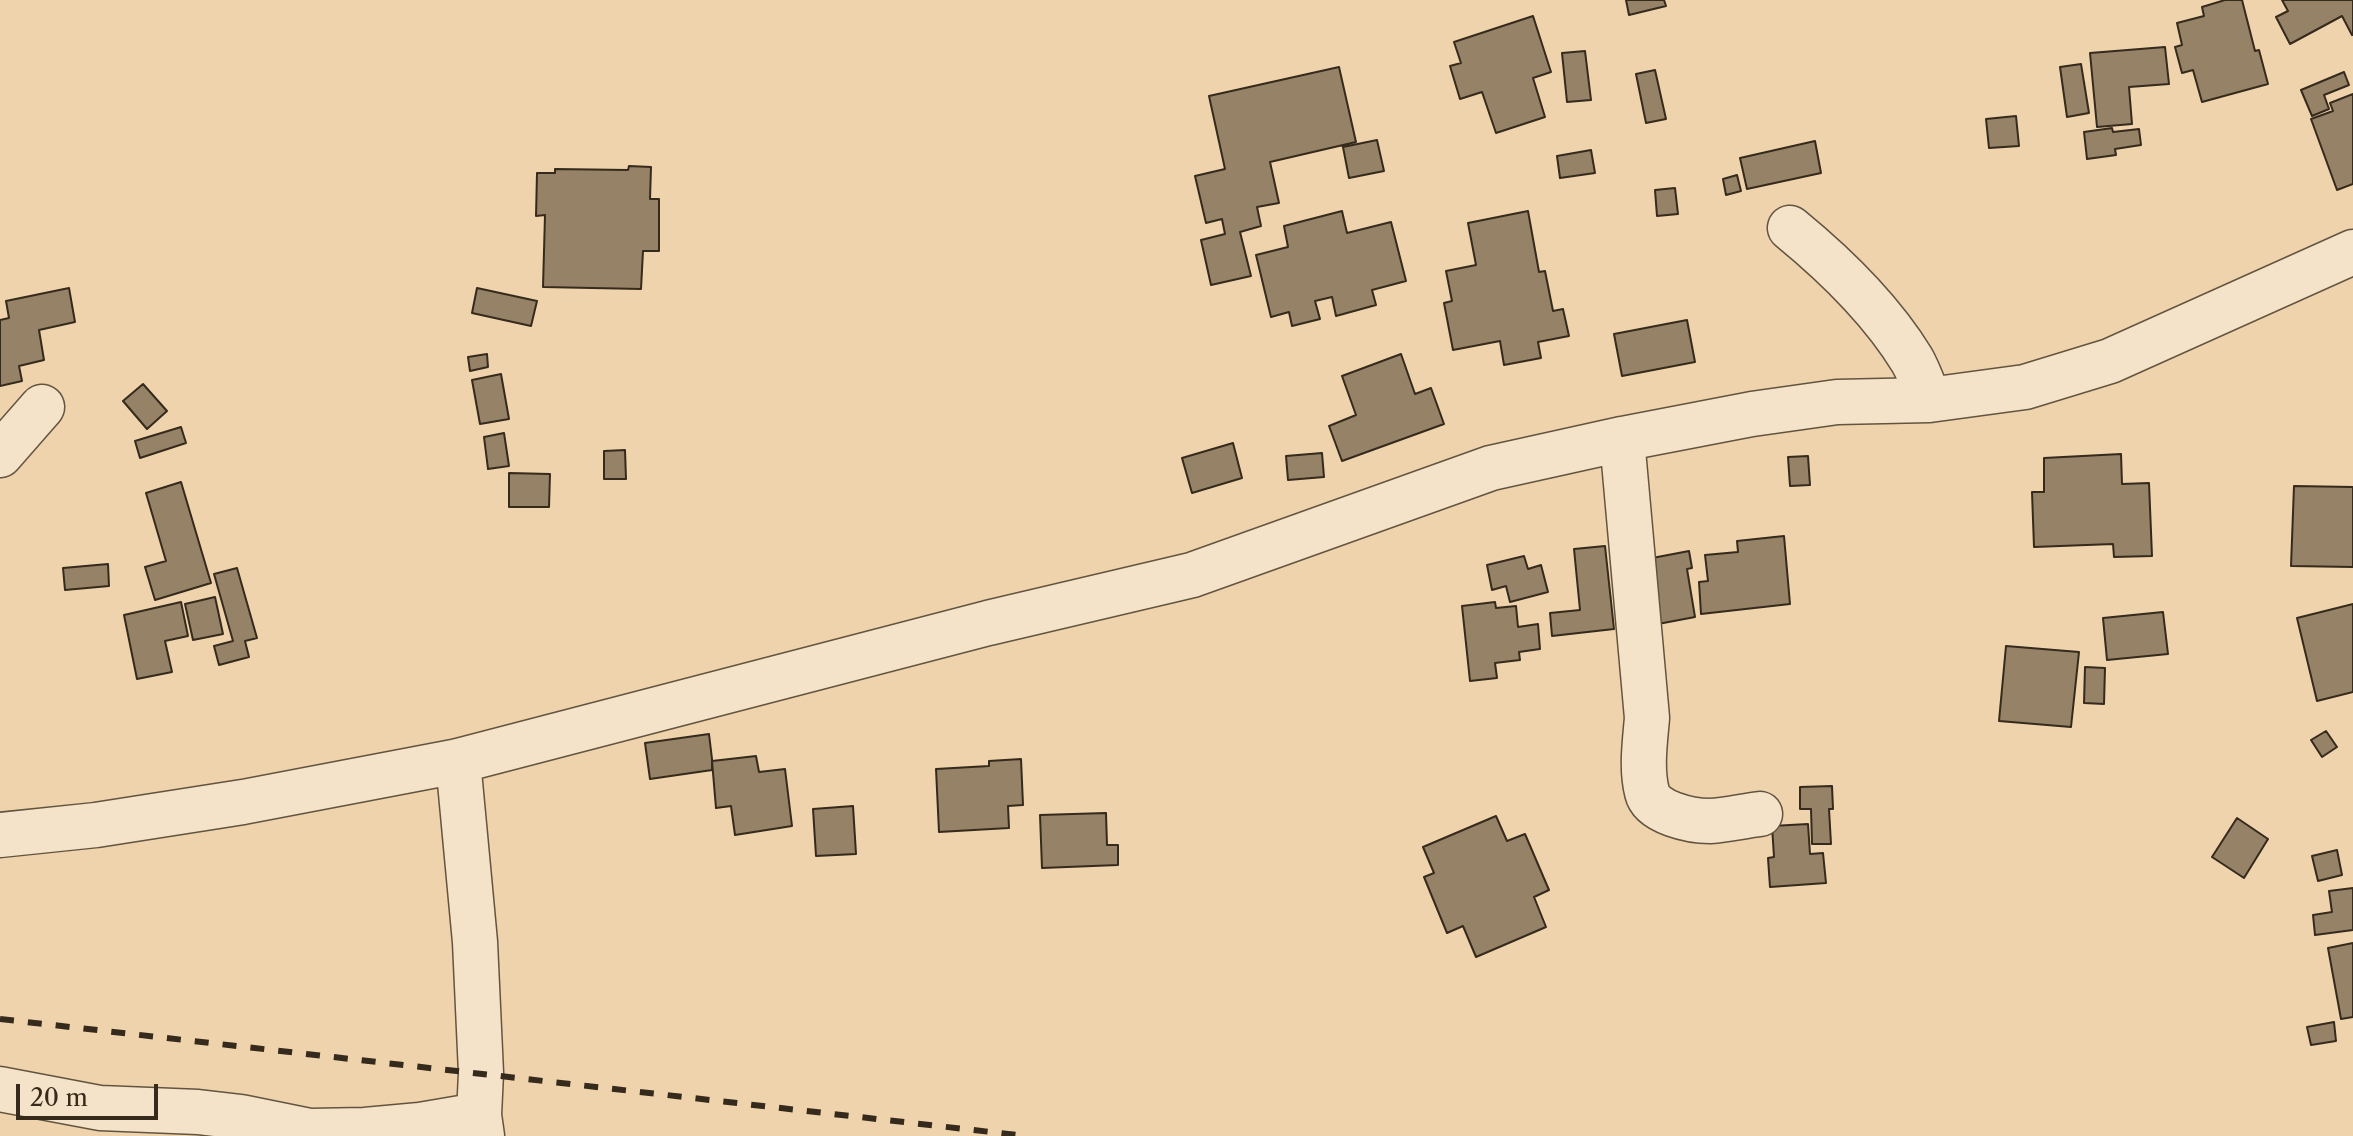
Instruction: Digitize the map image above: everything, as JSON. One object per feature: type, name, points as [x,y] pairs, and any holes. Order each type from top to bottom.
[{"type":"street","points":[[1790,228],[1814,248],[1883,319],[1913,362],[1929,400]]},
{"type":"street","points":[[0,835],[96,825],[243,802],[458,761],[988,623],[1192,575],[1491,468],[1622,439],[1752,414],[1837,402],[1929,400],[2025,387],[2110,361],[2352,259]]},
{"type":"street","points":[[0,455],[42,407]]},
{"type":"street","points":[[1622,439],[1647,718],[1644,760],[1647,794],[1663,812],[1708,821],[1760,814]]},
{"type":"street","points":[[0,1089],[100,1108],[198,1112],[310,1131],[481,1125],[475,942],[458,761]]},
{"type":"building","points":[[1626,0],[1664,0],[1666,6],[1629,15]]},
{"type":"building","points":[[2225,0],[2242,0],[2255,51],[2259,50],[2268,84],[2202,102],[2193,70],[2182,73],[2175,47],[2182,45],[2177,23],[2204,16],[2202,7]]},
{"type":"building","points":[[2282,0],[2353,0],[2353,35],[2342,16],[2290,44],[2276,17],[2288,11]]},
{"type":"building","points":[[1533,16],[1551,72],[1533,78],[1545,117],[1496,133],[1482,92],[1460,99],[1450,66],[1461,63],[1454,42]]},
{"type":"building","points":[[2165,47],[2169,84],[2129,87],[2132,124],[2097,127],[2090,53]]},
{"type":"building","points":[[1585,51],[1591,100],[1567,102],[1562,53]]},
{"type":"building","points":[[2081,64],[2089,113],[2067,117],[2060,67]]},
{"type":"building","points":[[1339,67],[1356,142],[1270,162],[1279,203],[1257,207],[1261,226],[1240,232],[1251,276],[1211,285],[1201,240],[1225,234],[1222,219],[1206,223],[1195,176],[1225,169],[1209,96]]},
{"type":"building","points":[[1655,70],[1666,119],[1646,123],[1636,74]]},
{"type":"building","points":[[2344,72],[2349,85],[2324,95],[2329,109],[2312,116],[2301,90]]},
{"type":"building","points":[[2353,94],[2353,184],[2337,190],[2311,119],[2333,111],[2330,103]]},
{"type":"building","points":[[2016,116],[2019,146],[1989,148],[1986,119]]},
{"type":"building","points":[[2112,128],[2113,132],[2139,129],[2141,145],[2115,149],[2116,155],[2087,159],[2084,132]]},
{"type":"building","points":[[1377,140],[1384,171],[1349,178],[1343,147]]},
{"type":"building","points":[[1815,141],[1821,173],[1747,189],[1740,158]]},
{"type":"building","points":[[1591,150],[1595,173],[1560,178],[1557,156]]},
{"type":"building","points":[[629,166],[651,167],[650,199],[659,199],[659,251],[643,251],[641,289],[543,287],[545,215],[536,216],[537,173],[555,173],[555,169],[628,170]]},
{"type":"building","points":[[1737,175],[1741,191],[1726,195],[1723,179]]},
{"type":"building","points":[[1675,188],[1678,214],[1657,216],[1655,190]]},
{"type":"building","points":[[1342,211],[1347,233],[1391,222],[1406,281],[1372,290],[1376,305],[1336,316],[1332,297],[1315,301],[1320,319],[1292,326],[1289,312],[1271,317],[1256,255],[1288,247],[1284,226]]},
{"type":"building","points":[[1528,211],[1539,272],[1545,271],[1553,311],[1563,309],[1569,336],[1538,342],[1541,358],[1504,365],[1500,341],[1453,350],[1444,303],[1452,301],[1446,271],[1476,265],[1468,223]]},
{"type":"building","points":[[69,288],[75,322],[39,330],[44,360],[19,366],[22,381],[0,386],[0,320],[9,318],[6,301]]},
{"type":"building","points":[[477,288],[537,301],[531,326],[472,313]]},
{"type":"building","points":[[1687,320],[1695,362],[1622,376],[1614,334]]},
{"type":"building","points":[[487,354],[488,367],[470,371],[468,357]]},
{"type":"building","points":[[1401,354],[1415,394],[1431,388],[1444,424],[1342,461],[1329,426],[1356,415],[1342,376]]},
{"type":"building","points":[[501,374],[509,419],[480,424],[472,380]]},
{"type":"building","points":[[143,384],[167,411],[147,429],[123,401]]},
{"type":"building","points":[[181,427],[186,443],[140,458],[135,441]]},
{"type":"building","points":[[504,433],[509,466],[488,469],[484,437]]},
{"type":"building","points":[[1233,443],[1242,478],[1192,493],[1182,458]]},
{"type":"building","points":[[625,450],[626,479],[604,479],[604,451]]},
{"type":"building","points":[[1322,453],[1324,477],[1288,480],[1286,456]]},
{"type":"building","points":[[2121,454],[2122,484],[2149,483],[2152,556],[2114,557],[2113,544],[2034,547],[2032,492],[2044,492],[2044,458]]},
{"type":"building","points":[[1808,456],[1810,485],[1790,486],[1788,457]]},
{"type":"building","points":[[509,473],[550,474],[549,507],[509,507]]},
{"type":"building","points":[[181,482],[211,583],[155,600],[145,567],[166,561],[146,493]]},
{"type":"building","points":[[2294,486],[2353,487],[2353,567],[2291,566]]},
{"type":"building","points":[[1784,536],[1790,604],[1701,614],[1699,582],[1708,581],[1705,555],[1738,552],[1737,541]]},
{"type":"building","points":[[1605,546],[1614,629],[1552,636],[1550,613],[1580,610],[1574,549]]},
{"type":"building","points":[[1689,551],[1692,568],[1687,569],[1695,617],[1658,624],[1647,559]]},
{"type":"building","points":[[1524,556],[1528,569],[1541,565],[1548,592],[1510,602],[1506,586],[1492,590],[1487,565]]},
{"type":"building","points":[[108,564],[109,586],[65,590],[63,568]]},
{"type":"building","points":[[237,568],[257,638],[245,641],[249,657],[219,665],[214,646],[233,641],[214,574]]},
{"type":"building","points":[[215,597],[223,634],[193,640],[185,604]]},
{"type":"building","points":[[181,602],[188,636],[165,641],[172,672],[137,679],[124,615]]},
{"type":"building","points":[[1495,602],[1496,608],[1516,606],[1518,627],[1538,624],[1540,649],[1519,652],[1520,660],[1495,663],[1497,678],[1470,681],[1462,606]]},
{"type":"building","points":[[2353,604],[2353,692],[2317,701],[2297,618]]},
{"type":"building","points":[[2163,612],[2168,654],[2107,660],[2103,618]]},
{"type":"building","points":[[2006,646],[2079,652],[2071,727],[1999,721]]},
{"type":"building","points":[[2085,667],[2105,668],[2104,704],[2084,703]]},
{"type":"building","points":[[2326,731],[2337,747],[2322,757],[2311,740]]},
{"type":"building","points":[[709,734],[712,770],[650,779],[645,743]]},
{"type":"building","points":[[756,756],[759,772],[785,769],[792,826],[735,835],[731,806],[716,808],[712,761]]},
{"type":"building","points":[[1021,759],[1023,805],[1008,806],[1009,828],[939,832],[936,769],[989,766],[989,761]]},
{"type":"building","points":[[1832,786],[1833,809],[1829,809],[1831,844],[1812,844],[1811,809],[1800,809],[1800,787]]},
{"type":"building","points":[[853,806],[856,854],[816,856],[813,809]]},
{"type":"building","points":[[1106,813],[1107,845],[1118,845],[1118,865],[1042,868],[1040,815]]},
{"type":"building","points":[[1496,816],[1507,841],[1525,834],[1549,890],[1534,897],[1546,927],[1476,957],[1463,926],[1447,933],[1424,877],[1434,873],[1423,847]]},
{"type":"building","points":[[2237,818],[2268,839],[2244,878],[2212,857]]},
{"type":"building","points":[[1808,824],[1810,854],[1823,853],[1826,883],[1770,887],[1768,858],[1774,857],[1772,826]]},
{"type":"building","points":[[2337,850],[2342,875],[2318,881],[2312,856]]},
{"type":"building","points":[[2353,888],[2353,930],[2315,935],[2313,915],[2332,912],[2329,891]]},
{"type":"building","points":[[2353,943],[2353,1017],[2341,1019],[2328,948]]},
{"type":"building","points":[[2334,1022],[2336,1041],[2311,1045],[2307,1027]]},
{"type":"railway","points":[[0,1019],[1026,1136]]}]
